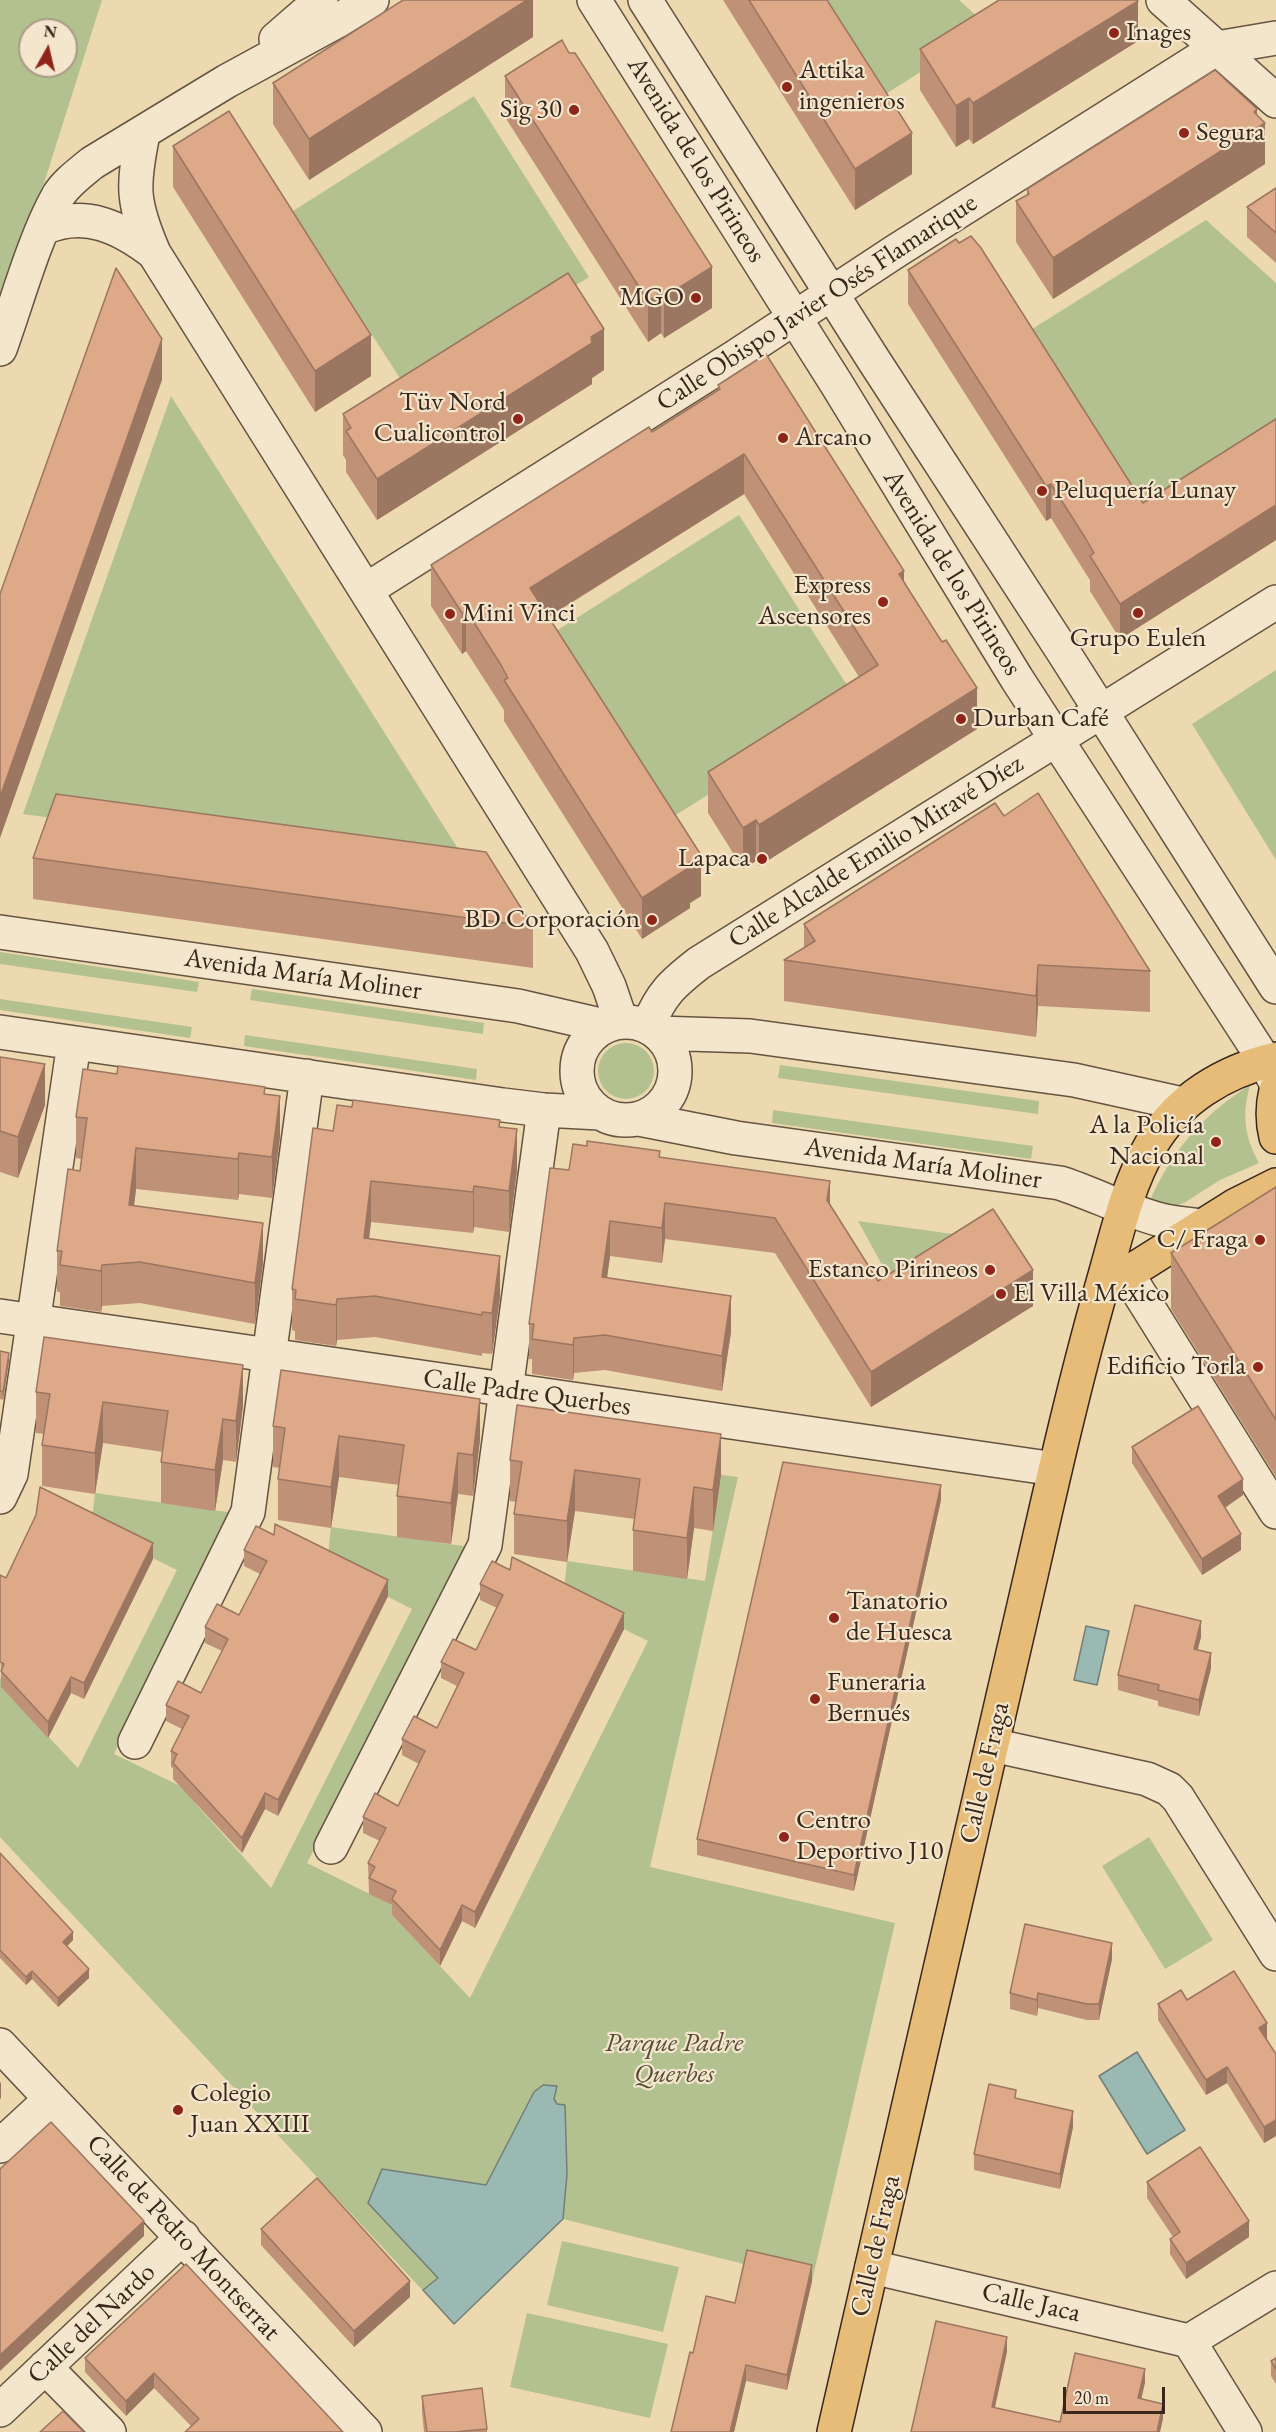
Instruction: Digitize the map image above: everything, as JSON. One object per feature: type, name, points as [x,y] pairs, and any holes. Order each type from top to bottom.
[{"type":"main road","name":"Calle de Fraga","points":[[834,2432],[1072,1394],[1114,1281],[1124,1207],[1137,1172],[1152,1143],[1183,1104],[1209,1086],[1238,1071],[1273,1073]]},
{"type":"main road","points":[[1273,1073],[1273,1124],[1276,1137]]},
{"type":"main road","points":[[1114,1281],[1202,1226],[1276,1185]]},
{"type":"street","points":[[227,81],[321,0]]},
{"type":"street","points":[[0,349],[44,228],[59,194],[92,163],[227,81],[372,0]]},
{"type":"street","name":"Avenida de los Pirineos","points":[[594,0],[795,317],[1017,679],[1273,1073]]},
{"type":"street","name":"Avenida de los Pirineos","points":[[645,0],[1276,987]]},
{"type":"street","points":[[1163,0],[1276,101]]},
{"type":"street","name":"Calle Obispo Javier Osés Flamarique","points":[[366,590],[1216,48],[1276,38]]},
{"type":"street","points":[[143,134],[136,167],[136,206],[154,253],[592,951],[609,987],[633,1027],[672,1053],[675,1080],[670,1094],[662,1104],[652,1113],[639,1119],[626,1121],[612,1119],[589,1105],[581,1093],[576,1066],[579,1053],[586,1041],[633,1027]]},
{"type":"street","points":[[44,228],[61,221],[107,225],[132,236],[154,253]]},
{"type":"street","name":"Calle Alcalde Emilio Miravé Díez","points":[[633,1027],[675,982],[699,963],[1276,602]]},
{"type":"street","name":"Avenida María Moliner","points":[[0,932],[518,1006],[633,1027],[762,1037],[1074,1080],[1183,1104]]},
{"type":"street","points":[[0,1032],[544,1110],[600,1113]]},
{"type":"street","points":[[0,1497],[11,1474],[74,1043]]},
{"type":"street","points":[[135,1742],[248,1512],[307,1076]]},
{"type":"street","points":[[331,1847],[485,1545],[544,1110]]},
{"type":"street","name":"Avenida María Moliner","points":[[639,1119],[736,1138],[1060,1183],[1162,1220],[1202,1226]]},
{"type":"street","points":[[1114,1281],[1276,1512]]},
{"type":"street","name":"Calle Padre Querbes","points":[[0,1316],[1055,1469]]},
{"type":"street","points":[[992,1745],[1147,1779],[1169,1789],[1178,1798],[1276,1954]]},
{"type":"street","name":"Calle de Pedro Montserrat","points":[[0,2045],[365,2432]]},
{"type":"street","points":[[0,2146],[51,2099]]},
{"type":"street","name":"Calle del Nardo","points":[[0,2410],[183,2237]]},
{"type":"street","name":"Calle Jaca","points":[[872,2266],[1190,2341]]},
{"type":"street","points":[[1245,2432],[1190,2341],[1276,2288]]},
{"type":"street","points":[[45,2367],[110,2432]]},
{"type":"green space","points":[[0,0],[102,0],[78,76],[78,18],[18,18],[18,78],[77,78],[44,183],[33,207],[0,303]]},
{"type":"green space","points":[[819,0],[959,0],[990,28],[881,97]]},
{"type":"green space","points":[[474,96],[589,277],[408,391],[293,211]]},
{"type":"green space","points":[[1206,220],[1276,283],[1276,436],[1147,517],[1029,331]]},
{"type":"green space","points":[[171,396],[476,877],[23,814]]},
{"type":"green space","points":[[739,515],[857,701],[671,818],[553,633]]},
{"type":"green space","points":[[1276,670],[1276,860],[1192,724]]},
{"type":"green space","points":[[0,952],[199,982],[197,992],[0,964]]},
{"type":"green space","points":[[252,989],[484,1023],[483,1034],[250,1000]]},
{"type":"green space","points":[[0,999],[192,1027],[190,1038],[0,1010]]},
{"type":"green space","points":[[245,1035],[477,1069],[476,1080],[244,1046]]},
{"type":"green space","points":[[620,1043],[632,1043],[642,1047],[650,1055],[654,1071],[650,1087],[642,1095],[632,1099],[620,1099],[610,1095],[602,1087],[598,1077],[598,1065],[602,1055],[610,1047]]},
{"type":"green space","points":[[780,1065],[1039,1101],[1038,1114],[778,1078]]},
{"type":"green space","points":[[1250,1085],[1245,1115],[1247,1134],[1259,1163],[1220,1180],[1184,1203],[1173,1207],[1148,1205],[1166,1169],[1189,1137],[1217,1109]]},
{"type":"green space","points":[[773,1110],[1033,1146],[1031,1159],[772,1123]]},
{"type":"green space","points":[[858,1221],[953,1234],[887,1274]]},
{"type":"green space","name":"Parque Padre Querbes","points":[[721,1475],[738,1477],[650,1867],[895,1923],[812,2281],[563,2219],[454,2324],[0,1837],[0,1678],[4,1680],[1,1687],[78,1768],[177,1570],[91,1528],[95,1493],[234,1513],[114,1754],[199,1795],[195,1803],[271,1888],[412,1609],[327,1566],[331,1527],[470,1547],[307,1863],[396,1907],[392,1915],[470,1998],[648,1641],[563,1599],[567,1561],[705,1581]]},
{"type":"green space","points":[[1149,1837],[1213,1940],[1165,1969],[1102,1866]]},
{"type":"green space","points":[[562,2241],[679,2267],[663,2332],[547,2305]]},
{"type":"green space","points":[[527,2313],[668,2344],[650,2418],[510,2387]]},
{"type":"water","points":[[1086,1626],[1109,1631],[1097,1685],[1074,1680]]},
{"type":"water","points":[[1137,2052],[1185,2130],[1147,2154],[1099,2076]]},
{"type":"water","points":[[543,2085],[557,2086],[554,2099],[557,2104],[565,2105],[567,2174],[563,2219],[454,2324],[423,2290],[438,2278],[368,2203],[382,2169],[486,2185],[534,2092]]},
{"type":"building","points":[[403,0],[527,0],[309,139],[273,83]]},
{"type":"building","points":[[749,0],[827,0],[912,133],[855,169]]},
{"type":"building","points":[[999,0],[1138,1],[973,103],[969,98],[956,106],[920,49]]},
{"type":"building","points":[[562,40],[569,53],[575,53],[712,267],[664,297],[661,292],[648,301],[505,76]]},
{"type":"building","points":[[1215,70],[1257,109],[1254,112],[1265,123],[1053,258],[1016,201],[1029,194],[1027,189]]},
{"type":"building","points":[[229,111],[371,335],[315,371],[173,146]]},
{"type":"building","points":[[1276,188],[1276,233],[1247,207]]},
{"type":"building","points":[[971,236],[981,248],[1143,503],[1276,419],[1276,505],[1120,604],[1090,556],[1094,553],[1086,539],[1051,484],[1046,486],[908,270],[956,239],[959,243]]},
{"type":"building","points":[[116,268],[162,339],[0,797],[0,594]]},
{"type":"building","points":[[568,273],[604,329],[591,337],[592,343],[377,479],[346,431],[351,428],[343,414]]},
{"type":"building","points":[[766,354],[904,571],[899,574],[907,587],[942,642],[946,640],[977,688],[759,825],[756,820],[743,828],[708,772],[878,665],[744,454],[530,588],[701,855],[688,863],[690,867],[642,898],[504,680],[508,678],[501,665],[466,610],[462,613],[431,565],[649,427],[652,432],[720,389],[718,385]]},
{"type":"building","points":[[1038,793],[1150,971],[1038,965],[1036,996],[784,960],[815,941],[804,924],[995,803],[1004,816]]},
{"type":"building","points":[[56,794],[486,852],[533,927],[33,858]]},
{"type":"building","points":[[0,1057],[45,1064],[18,1137],[0,1131]]},
{"type":"building","points":[[118,1066],[265,1087],[264,1094],[280,1096],[272,1157],[239,1153],[238,1159],[136,1148],[129,1205],[263,1223],[255,1283],[140,1262],[102,1265],[101,1271],[60,1265],[62,1251],[57,1251],[68,1169],[80,1171],[87,1118],[76,1117],[83,1069],[117,1074]]},
{"type":"building","points":[[353,1100],[500,1120],[499,1127],[517,1129],[509,1191],[474,1186],[473,1192],[371,1181],[364,1238],[500,1256],[492,1313],[482,1312],[482,1315],[375,1296],[337,1299],[336,1305],[295,1299],[296,1290],[292,1289],[313,1128],[333,1131],[337,1105],[352,1107]]},
{"type":"building","points":[[587,1141],[660,1151],[659,1157],[830,1181],[827,1200],[878,1281],[993,1209],[1033,1270],[871,1372],[775,1218],[665,1203],[662,1228],[610,1221],[602,1277],[731,1296],[722,1356],[605,1335],[574,1338],[573,1345],[532,1339],[534,1324],[529,1324],[550,1168],[569,1170],[573,1144],[587,1146]]},
{"type":"building","points":[[1276,1187],[1276,1420],[1171,1253]]},
{"type":"building","points":[[44,1337],[243,1365],[236,1421],[223,1419],[215,1470],[161,1462],[168,1411],[103,1402],[95,1453],[42,1445],[50,1394],[36,1392]]},
{"type":"building","points":[[0,1351],[9,1353],[3,1392],[0,1391]]},
{"type":"building","points":[[281,1370],[480,1399],[473,1455],[458,1453],[451,1503],[397,1496],[404,1445],[339,1436],[331,1487],[278,1479],[285,1428],[273,1426]]},
{"type":"building","points":[[517,1405],[721,1434],[713,1490],[694,1487],[687,1538],[633,1530],[640,1479],[575,1470],[567,1521],[514,1514],[522,1462],[510,1460]]},
{"type":"building","points":[[1198,1406],[1243,1479],[1218,1496],[1241,1534],[1202,1559],[1132,1447]]},
{"type":"building","points":[[783,1462],[941,1485],[854,1875],[697,1839]]},
{"type":"building","points":[[40,1487],[153,1543],[84,1683],[71,1677],[48,1722],[1,1671],[4,1664],[0,1662],[0,1575],[6,1578],[36,1515]]},
{"type":"building","points":[[275,1524],[388,1580],[278,1800],[265,1793],[242,1838],[173,1763],[177,1754],[171,1751],[189,1716],[166,1705],[178,1681],[201,1693],[228,1639],[205,1627],[217,1604],[239,1615],[267,1561],[244,1550],[256,1526],[274,1535]]},
{"type":"building","points":[[512,1557],[624,1613],[475,1912],[462,1905],[440,1950],[392,1899],[396,1891],[369,1878],[375,1867],[368,1863],[386,1828],[363,1817],[375,1793],[398,1806],[425,1751],[402,1739],[414,1716],[437,1728],[464,1673],[441,1662],[453,1639],[476,1650],[503,1595],[480,1584],[492,1561],[510,1570]]},
{"type":"building","points":[[1135,1605],[1201,1621],[1194,1649],[1211,1653],[1199,1700],[1158,1690],[1159,1685],[1118,1675]]},
{"type":"building","points":[[0,1853],[73,1932],[63,1942],[89,1969],[58,1998],[32,1971],[26,1977],[0,1950]]},
{"type":"building","points":[[1025,1924],[1112,1943],[1099,2004],[1087,2004],[1038,1993],[1037,2000],[1010,1993]]},
{"type":"building","points":[[1234,1971],[1267,2023],[1259,2028],[1276,2054],[1276,2120],[1264,2127],[1227,2067],[1206,2080],[1158,2004],[1181,1990],[1187,2000]]},
{"type":"building","points":[[989,2084],[1016,2090],[1015,2098],[1073,2111],[1060,2174],[974,2154]]},
{"type":"building","points":[[51,2122],[144,2221],[0,2355],[0,2169]]},
{"type":"building","points":[[1200,2147],[1249,2221],[1186,2263],[1170,2239],[1180,2232],[1147,2182]]},
{"type":"building","points":[[317,2178],[410,2281],[354,2331],[261,2229]]},
{"type":"building","points":[[747,2250],[812,2265],[787,2375],[746,2365],[730,2432],[671,2432],[706,2296],[735,2303]]},
{"type":"building","points":[[186,2264],[343,2432],[185,2432],[199,2419],[154,2373],[126,2401],[85,2358]]},
{"type":"building","points":[[936,2321],[1007,2337],[992,2407],[1060,2422],[1075,2353],[1145,2369],[1138,2398],[1163,2404],[1157,2432],[911,2432]]},
{"type":"building","points":[[1276,2358],[1276,2369],[1271,2361]]},
{"type":"building","points":[[482,2388],[487,2429],[427,2432],[422,2396]]},
{"type":"building","points":[[63,2411],[84,2432],[40,2432]]},
{"type":"place","name":"Inages","points":[[1114,33]]},
{"type":"place","name":"Attika ingenieros","points":[[787,87]]},
{"type":"place","name":"Sig 30","points":[[574,110]]},
{"type":"place","name":"Segura","points":[[1184,133]]},
{"type":"place","name":"MGO","points":[[696,298]]},
{"type":"place","name":"Tüv Nord Cualicontrol","points":[[518,419]]},
{"type":"place","name":"Arcano","points":[[783,438]]},
{"type":"place","name":"Peluquería Lunay","points":[[1042,491]]},
{"type":"place","name":"Express Ascensores","points":[[883,602]]},
{"type":"place","name":"Grupo Eulen","points":[[1138,613]]},
{"type":"place","name":"Mini Vinci","points":[[450,614]]},
{"type":"place","name":"Durban Café","points":[[961,719]]},
{"type":"place","name":"Lapaca","points":[[762,859]]},
{"type":"place","name":"BD Corporación","points":[[652,920]]},
{"type":"place","name":"A la Policía Nacional","points":[[1216,1142]]},
{"type":"place","name":"C/ Fraga","points":[[1260,1240]]},
{"type":"place","name":"Estanco Pirineos","points":[[990,1270]]},
{"type":"place","name":"El Villa México","points":[[1001,1294]]},
{"type":"place","name":"Edificio Torla","points":[[1258,1367]]},
{"type":"place","name":"Tanatorio de Huesca","points":[[834,1618]]},
{"type":"place","name":"Funeraria Bernués","points":[[815,1699]]},
{"type":"place","name":"Centro Deportivo J10","points":[[784,1837]]},
{"type":"place","name":"Colegio Juan XXIII","points":[[178,2110]]}]
